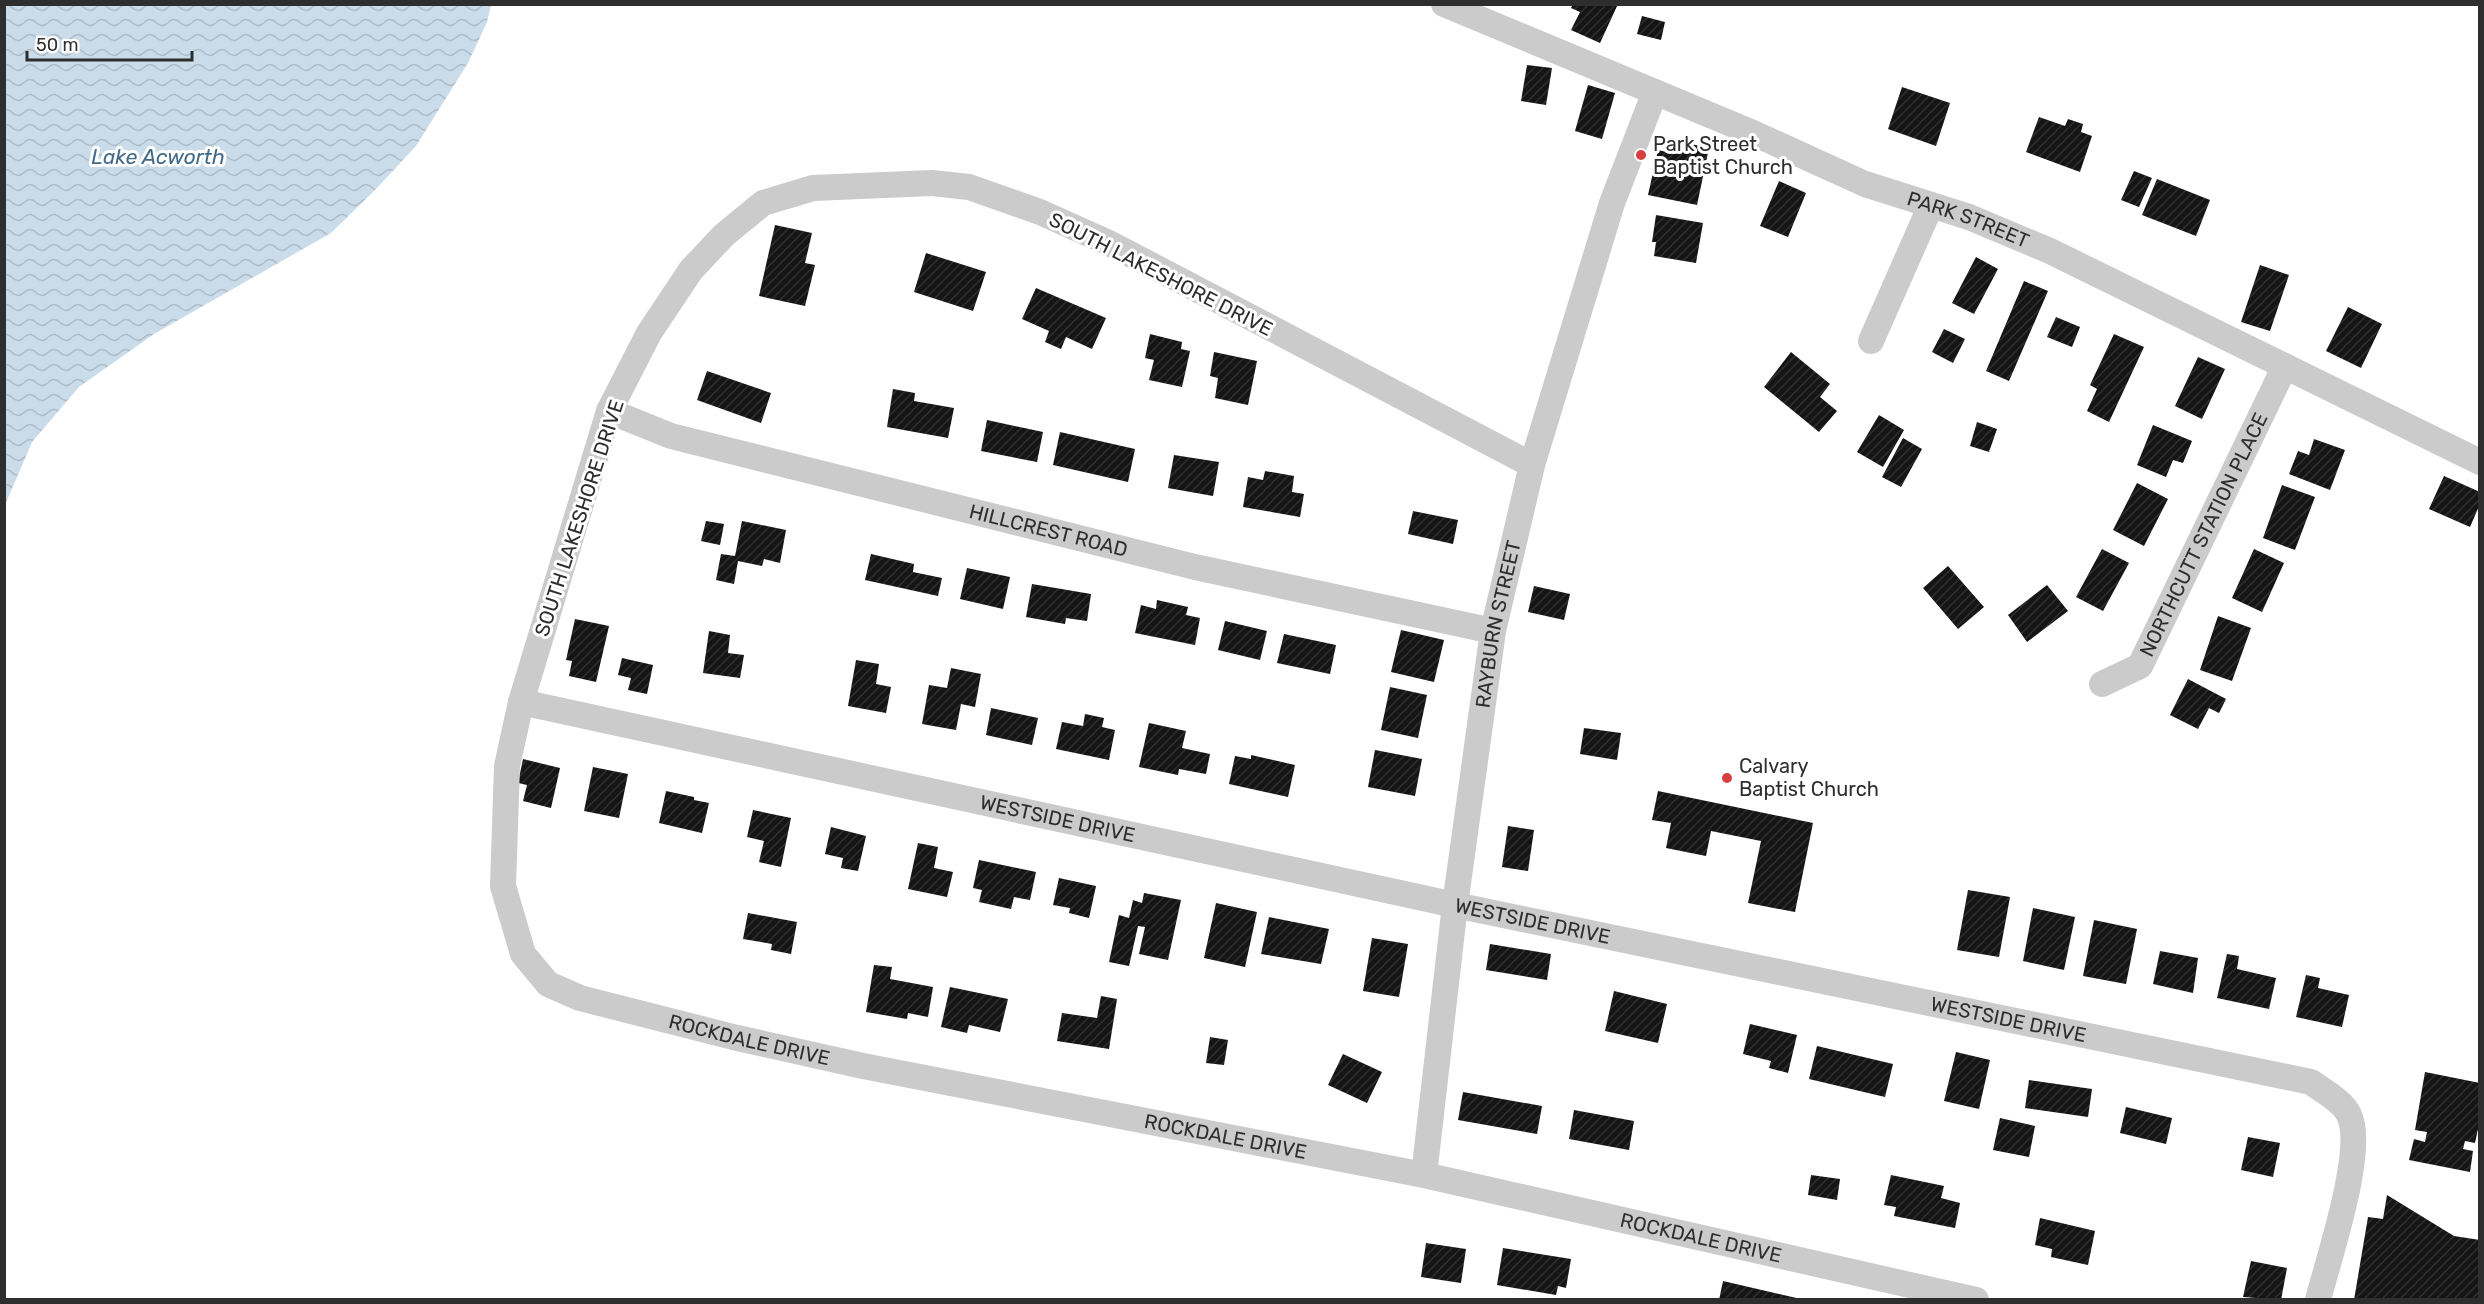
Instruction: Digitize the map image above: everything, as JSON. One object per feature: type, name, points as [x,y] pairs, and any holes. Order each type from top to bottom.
[{"type":"street","name":"PARK STREET","points":[[1444,4],[1655,92],[1865,184],[1969,217],[2050,251],[2480,462]]},
{"type":"street","name":"RAYBURN STREET","points":[[1424,1175],[1455,905],[1493,631],[1532,465],[1612,203],[1655,92]]},
{"type":"street","name":"SOUTH LAKESHORE DRIVE","points":[[514,923],[503,886],[507,766],[520,702],[609,411],[649,333],[691,270],[724,236],[763,203],[813,188],[932,183],[969,187],[1040,212],[1109,243],[1532,465]]},
{"type":"street","points":[[1871,341],[1931,205]]},
{"type":"street","name":"NORTHCUTT STATION PLACE","points":[[2102,684],[2140,666],[2285,366]]},
{"type":"street","name":"HILLCREST ROAD","points":[[609,411],[670,436],[1195,567],[1493,631]]},
{"type":"street","name":"WESTSIDE DRIVE","points":[[520,702],[1455,905],[2311,1082],[2349,1115],[2354,1136],[2352,1175],[2318,1299]]},
{"type":"street","name":"ROCKDALE DRIVE","points":[[514,923],[523,954],[548,984],[580,998],[634,1013],[863,1066],[1424,1175],[1976,1299]]},
{"type":"water","name":"Lake Acworth","points":[[5,4],[491,5],[487,22],[468,63],[416,146],[375,190],[331,233],[154,334],[79,387],[32,442],[5,505]]},
{"type":"building","points":[[1573,4],[1618,4],[1600,43],[1571,30],[1580,12],[1571,8]]},
{"type":"building","points":[[1642,16],[1665,22],[1661,40],[1637,34]]},
{"type":"building","points":[[1527,65],[1552,68],[1546,105],[1521,101]]},
{"type":"building","points":[[1588,85],[1615,93],[1602,139],[1575,131]]},
{"type":"building","points":[[1902,87],[1950,103],[1936,146],[1888,129]]},
{"type":"building","points":[[2039,117],[2065,126],[2068,119],[2083,124],[2081,132],[2092,136],[2080,172],[2026,152]]},
{"type":"building","points":[[1678,141],[1709,148],[1697,205],[1648,195],[1658,150],[1675,154]]},
{"type":"building","points":[[2134,171],[2152,178],[2139,207],[2121,200]]},
{"type":"building","points":[[2157,179],[2210,200],[2196,236],[2142,215]]},
{"type":"building","points":[[1779,181],[1806,193],[1788,237],[1760,226]]},
{"type":"building","points":[[1656,215],[1703,223],[1696,263],[1654,256],[1656,242],[1652,242]]},
{"type":"building","points":[[775,225],[812,233],[805,263],[815,265],[805,306],[759,296]]},
{"type":"building","points":[[926,253],[986,272],[973,311],[914,292]]},
{"type":"building","points":[[1976,257],[1998,269],[1974,314],[1952,303]]},
{"type":"building","points":[[2260,265],[2289,275],[2270,331],[2241,322]]},
{"type":"building","points":[[2024,281],[2048,291],[2009,381],[1986,371]]},
{"type":"building","points":[[1036,288],[1106,318],[1092,349],[1066,337],[1061,349],[1045,342],[1049,331],[1022,319]]},
{"type":"building","points":[[2348,307],[2382,324],[2361,368],[2326,351]]},
{"type":"building","points":[[2056,317],[2080,327],[2072,347],[2047,337]]},
{"type":"building","points":[[1944,329],[1965,339],[1953,363],[1932,352]]},
{"type":"building","points":[[1150,334],[1182,342],[1181,349],[1190,351],[1182,387],[1149,380],[1154,360],[1145,358]]},
{"type":"building","points":[[2114,334],[2144,347],[2109,422],[2087,411],[2097,389],[2090,385]]},
{"type":"building","points":[[1214,352],[1257,361],[1248,405],[1215,398],[1218,378],[1210,376]]},
{"type":"building","points":[[1791,352],[1830,384],[1820,397],[1837,411],[1819,432],[1764,387]]},
{"type":"building","points":[[2198,357],[2225,369],[2202,419],[2175,406]]},
{"type":"building","points":[[707,371],[771,393],[761,423],[697,400]]},
{"type":"building","points":[[893,389],[915,393],[914,401],[954,408],[948,438],[887,427]]},
{"type":"building","points":[[1879,415],[1904,430],[1883,467],[1857,452]]},
{"type":"building","points":[[987,420],[1043,432],[1037,462],[981,451]]},
{"type":"building","points":[[1977,422],[1997,429],[1989,452],[1970,446]]},
{"type":"building","points":[[2153,425],[2192,441],[2183,463],[2173,460],[2166,477],[2137,465]]},
{"type":"building","points":[[1060,432],[1135,449],[1128,482],[1053,465]]},
{"type":"building","points":[[1903,438],[1922,449],[1901,487],[1882,477]]},
{"type":"building","points":[[2314,439],[2345,450],[2330,490],[2289,474],[2298,451],[2309,455]]},
{"type":"building","points":[[1174,455],[1219,462],[1213,496],[1168,488]]},
{"type":"building","points":[[1265,471],[1294,476],[1292,492],[1304,494],[1300,517],[1243,507],[1248,477],[1263,480]]},
{"type":"building","points":[[2444,476],[2480,492],[2480,504],[2470,527],[2429,509]]},
{"type":"building","points":[[2137,483],[2168,499],[2144,546],[2113,530]]},
{"type":"building","points":[[2282,485],[2315,497],[2295,550],[2263,538]]},
{"type":"building","points":[[1413,511],[1458,520],[1453,544],[1408,534]]},
{"type":"building","points":[[706,521],[724,524],[720,545],[701,541]]},
{"type":"building","points":[[742,521],[786,530],[780,563],[764,559],[762,566],[738,561],[734,584],[716,580],[721,554],[735,556]]},
{"type":"building","points":[[2102,549],[2129,563],[2103,611],[2076,597]]},
{"type":"building","points":[[2254,549],[2284,563],[2262,612],[2232,598]]},
{"type":"building","points":[[871,554],[914,564],[913,572],[942,578],[938,596],[865,580]]},
{"type":"building","points":[[1948,566],[1984,607],[1958,629],[1923,588]]},
{"type":"building","points":[[967,568],[1010,577],[1003,609],[960,599]]},
{"type":"building","points":[[1032,584],[1091,594],[1087,621],[1066,618],[1065,624],[1026,617]]},
{"type":"building","points":[[2047,585],[2068,611],[2027,642],[2008,615]]},
{"type":"building","points":[[1534,586],[1570,594],[1564,620],[1528,612]]},
{"type":"building","points":[[1157,600],[1188,607],[1186,615],[1200,618],[1195,645],[1135,633],[1141,605],[1156,609]]},
{"type":"building","points":[[2218,616],[2251,628],[2232,681],[2200,670]]},
{"type":"building","points":[[575,619],[609,626],[596,682],[569,676],[572,661],[566,660]]},
{"type":"building","points":[[1225,621],[1267,631],[1260,660],[1218,650]]},
{"type":"building","points":[[1401,630],[1444,640],[1434,682],[1391,672]]},
{"type":"building","points":[[709,631],[730,635],[728,653],[744,655],[740,678],[703,673]]},
{"type":"building","points":[[1284,634],[1336,645],[1330,674],[1277,663]]},
{"type":"building","points":[[622,658],[653,665],[647,694],[628,690],[631,678],[618,675]]},
{"type":"building","points":[[856,660],[879,664],[876,684],[891,687],[886,713],[848,706]]},
{"type":"building","points":[[951,668],[981,674],[975,707],[961,704],[956,730],[922,724],[929,685],[947,688]]},
{"type":"building","points":[[2188,679],[2226,699],[2219,713],[2209,708],[2198,729],[2170,715]]},
{"type":"building","points":[[1390,687],[1427,695],[1418,738],[1381,730]]},
{"type":"building","points":[[991,708],[1038,718],[1032,745],[986,735]]},
{"type":"building","points":[[1085,714],[1104,718],[1102,727],[1115,730],[1109,760],[1056,749],[1062,722],[1083,726]]},
{"type":"building","points":[[1149,723],[1186,731],[1182,748],[1210,754],[1206,774],[1179,769],[1178,775],[1139,767]]},
{"type":"building","points":[[1584,728],[1621,733],[1617,760],[1580,754]]},
{"type":"building","points":[[1375,750],[1422,759],[1415,796],[1368,787]]},
{"type":"building","points":[[1251,755],[1295,765],[1288,797],[1229,784],[1235,756],[1251,759]]},
{"type":"building","points":[[523,759],[560,768],[551,808],[523,801],[527,785],[518,783]]},
{"type":"building","points":[[593,767],[628,774],[619,818],[584,811]]},
{"type":"building","points":[[666,791],[709,803],[702,833],[659,823]]},
{"type":"building","points":[[1658,791],[1813,823],[1795,912],[1748,903],[1761,841],[1711,831],[1706,856],[1666,848],[1671,823],[1652,820]]},
{"type":"building","points":[[753,810],[791,818],[781,867],[759,862],[764,841],[747,837]]},
{"type":"building","points":[[1508,826],[1534,830],[1528,871],[1502,867]]},
{"type":"building","points":[[831,827],[866,836],[858,871],[841,868],[843,858],[825,854]]},
{"type":"building","points":[[918,843],[938,847],[934,868],[953,872],[947,897],[908,889]]},
{"type":"building","points":[[979,860],[1036,872],[1030,900],[1014,897],[1011,909],[979,902],[982,890],[973,888]]},
{"type":"building","points":[[1059,878],[1096,886],[1089,918],[1069,913],[1070,908],[1053,905]]},
{"type":"building","points":[[1968,890],[2010,897],[1999,957],[1957,950]]},
{"type":"building","points":[[1144,893],[1181,900],[1168,960],[1139,954],[1145,927],[1138,926],[1129,966],[1109,962],[1119,915],[1129,918],[1133,900],[1142,903]]},
{"type":"building","points":[[1216,903],[1257,912],[1245,967],[1204,958]]},
{"type":"building","points":[[2033,908],[2075,917],[2064,970],[2023,961]]},
{"type":"building","points":[[748,913],[797,922],[791,954],[771,950],[772,944],[743,939]]},
{"type":"building","points":[[1269,917],[1329,929],[1321,964],[1261,954]]},
{"type":"building","points":[[2094,920],[2137,929],[2126,984],[2083,976]]},
{"type":"building","points":[[1372,938],[1408,944],[1399,997],[1363,991]]},
{"type":"building","points":[[1490,944],[1551,954],[1547,980],[1486,970]]},
{"type":"building","points":[[2160,951],[2198,958],[2193,993],[2153,984]]},
{"type":"building","points":[[2227,954],[2239,956],[2237,969],[2276,978],[2269,1009],[2217,998]]},
{"type":"building","points":[[874,965],[892,967],[890,979],[933,987],[928,1017],[908,1013],[907,1019],[866,1012]]},
{"type":"building","points":[[2306,975],[2320,978],[2318,988],[2349,995],[2342,1027],[2296,1017]]},
{"type":"building","points":[[950,987],[1008,999],[1000,1032],[969,1025],[967,1033],[941,1027]]},
{"type":"building","points":[[1614,991],[1667,1004],[1658,1043],[1605,1031]]},
{"type":"building","points":[[1101,996],[1117,999],[1109,1049],[1057,1041],[1062,1013],[1097,1018]]},
{"type":"building","points":[[1750,1024],[1797,1035],[1788,1073],[1769,1068],[1771,1061],[1743,1054]]},
{"type":"building","points":[[1210,1037],[1228,1040],[1224,1065],[1206,1063]]},
{"type":"building","points":[[1817,1046],[1893,1064],[1885,1097],[1809,1079]]},
{"type":"building","points":[[1956,1052],[1990,1060],[1979,1109],[1944,1101]]},
{"type":"building","points":[[1343,1054],[1382,1072],[1367,1103],[1328,1085]]},
{"type":"building","points":[[2425,1072],[2480,1083],[2480,1120],[2475,1143],[2465,1141],[2463,1149],[2473,1151],[2470,1172],[2409,1160],[2414,1139],[2425,1142],[2427,1132],[2415,1130]]},
{"type":"building","points":[[2029,1080],[2092,1089],[2088,1117],[2025,1108]]},
{"type":"building","points":[[1463,1092],[1542,1106],[1537,1134],[1458,1120]]},
{"type":"building","points":[[2126,1107],[2172,1118],[2166,1144],[2120,1133]]},
{"type":"building","points":[[1574,1110],[1634,1121],[1629,1150],[1569,1139]]},
{"type":"building","points":[[2000,1118],[2035,1126],[2029,1157],[1993,1150]]},
{"type":"building","points":[[2248,1137],[2280,1143],[2273,1177],[2241,1170]]},
{"type":"building","points":[[1811,1175],[1840,1179],[1837,1200],[1808,1195]]},
{"type":"building","points":[[1891,1175],[1944,1186],[1941,1198],[1960,1203],[1955,1228],[1894,1216],[1896,1207],[1884,1205]]},
{"type":"building","points":[[2387,1195],[2454,1236],[2480,1240],[2480,1300],[2354,1300],[2368,1217],[2383,1219]]},
{"type":"building","points":[[2040,1218],[2095,1231],[2088,1265],[2051,1257],[2052,1249],[2035,1245]]},
{"type":"building","points":[[1426,1243],[1466,1249],[1461,1283],[1421,1277]]},
{"type":"building","points":[[1503,1248],[1571,1259],[1566,1288],[1558,1286],[1556,1295],[1497,1285]]},
{"type":"building","points":[[2251,1261],[2287,1268],[2281,1300],[2243,1297]]},
{"type":"building","points":[[1723,1281],[1801,1299],[1801,1300],[1719,1300]]},
{"type":"place","name":"Park Street Baptist Church","points":[[1641,155]]},
{"type":"place","name":"Calvary Baptist Church","points":[[1727,778]]}]
